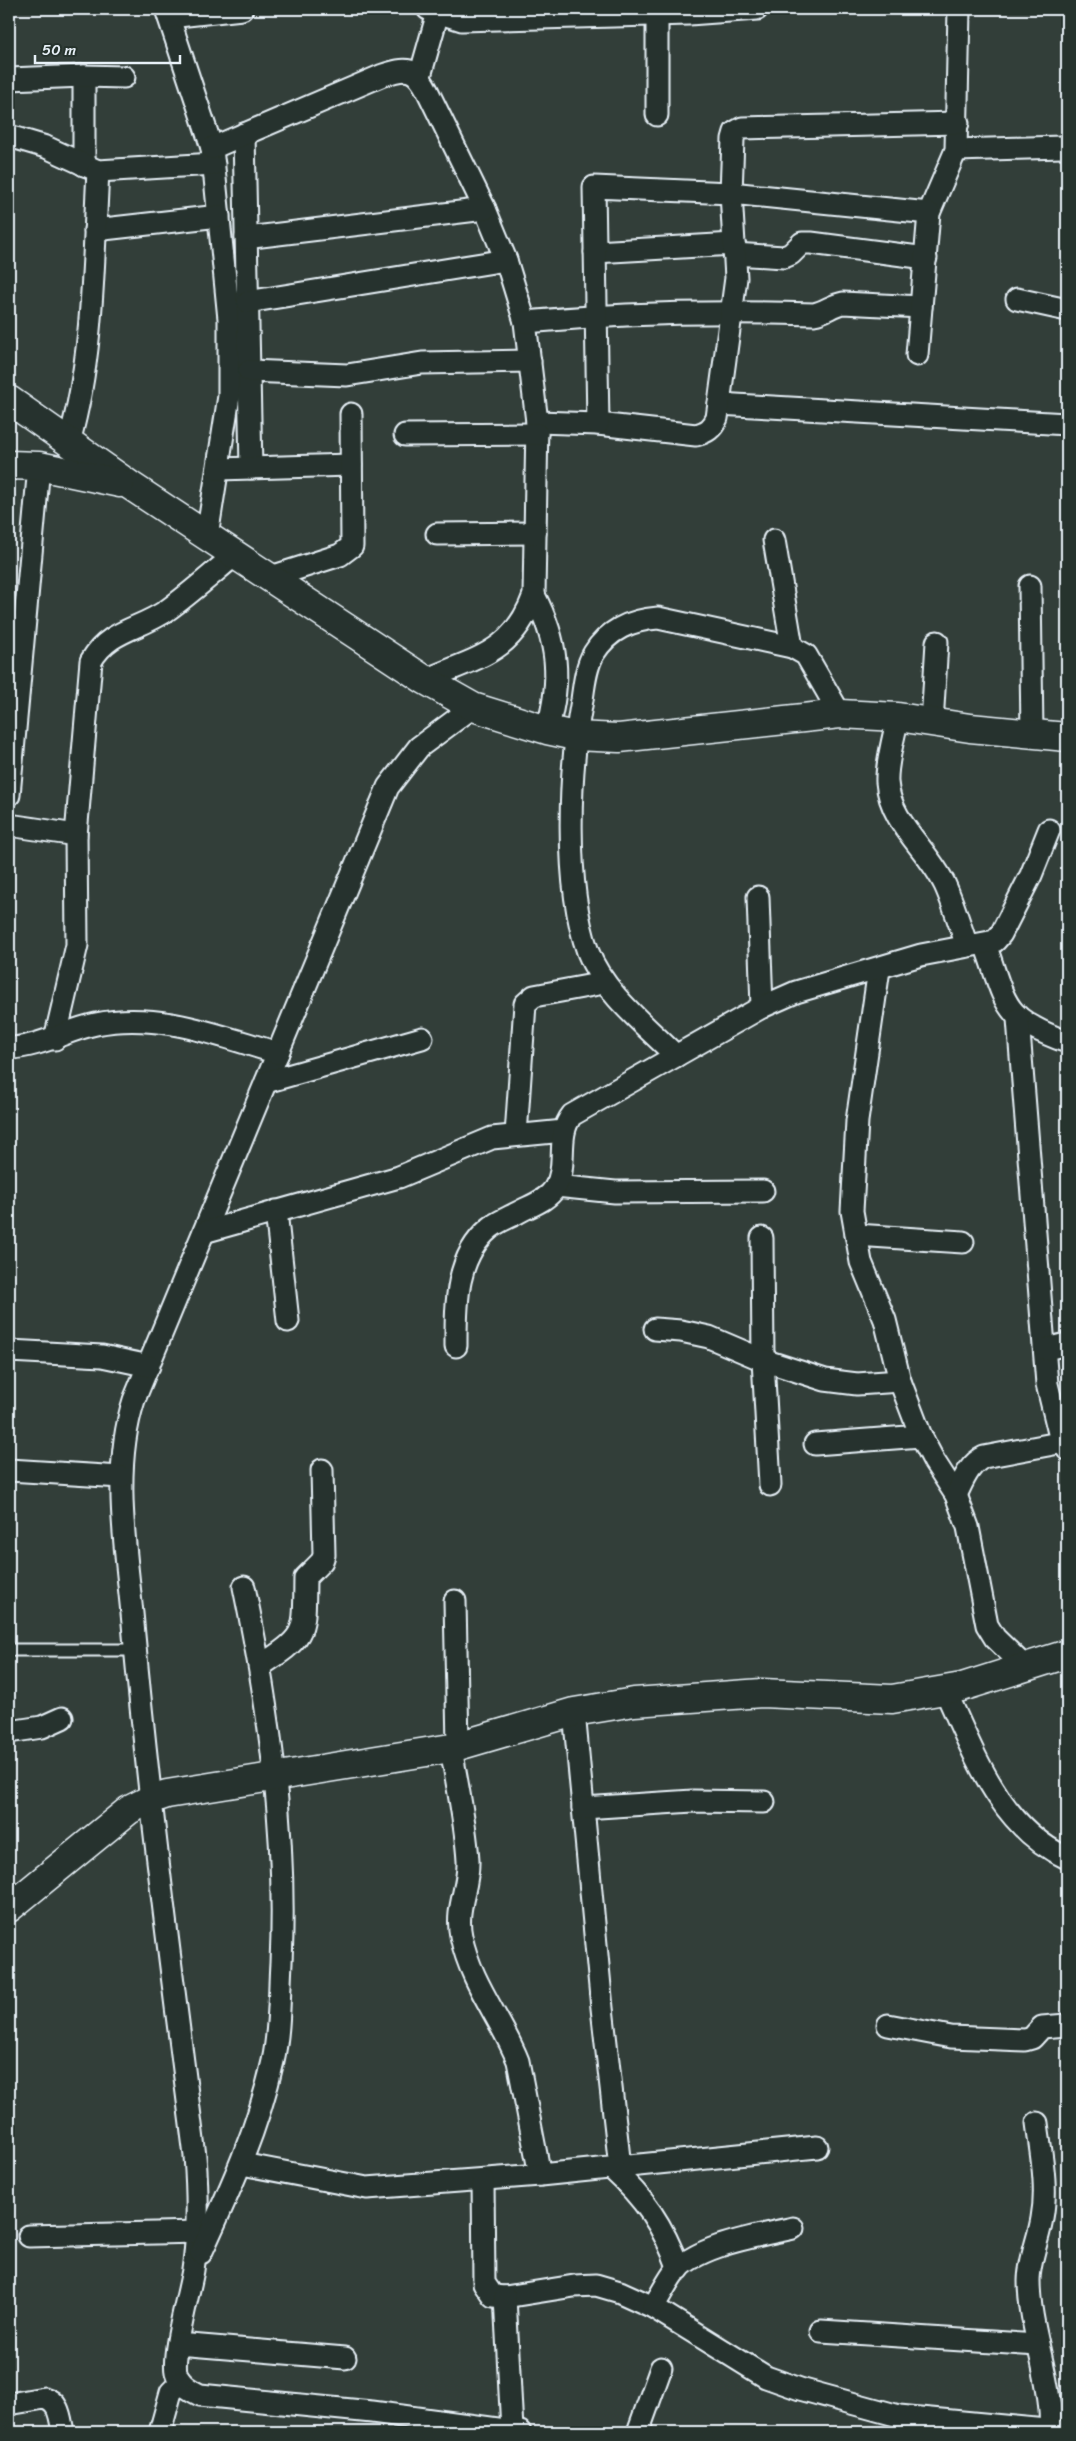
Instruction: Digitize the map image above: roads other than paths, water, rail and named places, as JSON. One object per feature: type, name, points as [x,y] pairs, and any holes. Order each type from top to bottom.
[{"type":"street","points":[[207,536],[229,396],[229,319],[214,156],[167,13],[242,9]]},
{"type":"street","points":[[420,76],[435,10],[462,20],[529,13],[657,14],[757,9]]},
{"type":"street","points":[[917,355],[932,206],[956,150],[959,9]]},
{"type":"street","points":[[657,14],[657,115]]},
{"type":"street","points":[[9,136],[46,147],[91,168],[214,156],[244,134],[397,70],[411,70],[420,76],[485,209],[506,260],[525,322],[537,428],[534,594],[527,615],[516,631],[498,648],[425,680]]},
{"type":"street","points":[[69,442],[80,404],[84,376],[95,230],[84,76]]},
{"type":"street","points":[[9,79],[84,76],[124,77]]},
{"type":"street","points":[[405,435],[598,424],[696,435],[707,431],[714,425],[719,404],[736,278],[731,193],[733,139],[735,132],[742,128],[958,123]]},
{"type":"street","points":[[244,134],[251,468]]},
{"type":"street","points":[[956,150],[1062,147]]},
{"type":"street","points":[[598,424],[594,187],[731,193],[932,206]]},
{"type":"street","points":[[246,238],[485,209]]},
{"type":"street","points":[[95,230],[220,216]]},
{"type":"street","points":[[595,252],[734,249],[784,257],[791,254],[802,243],[811,243],[926,258]]},
{"type":"street","points":[[248,302],[506,260]]},
{"type":"street","points":[[1017,299],[1067,310]]},
{"type":"street","points":[[525,322],[596,315],[732,311],[814,314],[821,313],[830,306],[843,303],[922,307]]},
{"type":"street","points":[[249,371],[348,375],[422,363],[530,361]]},
{"type":"street","points":[[9,400],[207,536],[425,680],[473,707],[547,730],[576,736],[628,737],[840,714],[898,717],[932,723],[1067,737]]},
{"type":"street","points":[[719,404],[1067,424]]},
{"type":"street","points":[[271,577],[340,555],[352,546],[351,414]]},
{"type":"street","points":[[9,465],[39,466],[132,486]]},
{"type":"street","points":[[218,469],[351,465]]},
{"type":"street","points":[[9,795],[39,466]]},
{"type":"street","points":[[436,534],[536,533]]},
{"type":"street","points":[[774,540],[792,647]]},
{"type":"street","points":[[55,1039],[77,944],[76,835],[91,661],[104,642],[166,611],[236,554]]},
{"type":"street","points":[[1030,586],[1032,734]]},
{"type":"street","points":[[534,594],[550,630],[556,661],[553,708],[547,730]]},
{"type":"street","points":[[676,1056],[604,983],[588,953],[576,907],[572,834],[576,736],[587,672],[593,654],[605,638],[619,627],[639,620],[658,618],[792,647],[806,655],[840,714]]},
{"type":"street","points":[[932,723],[937,642]]},
{"type":"street","points":[[160,2432],[173,2394],[178,2344],[198,2232],[198,2202],[195,2156],[149,1800],[121,1477],[126,1424],[388,787],[419,747],[473,707]]},
{"type":"street","points":[[898,717],[887,780],[889,797],[900,822],[926,854],[945,885],[1006,1005],[1018,1019],[1035,1030],[1067,1042]]},
{"type":"street","points":[[9,825],[76,835]]},
{"type":"street","points":[[456,1346],[456,1298],[465,1264],[476,1241],[491,1227],[550,1195],[556,1186],[560,1174],[565,1123],[572,1115],[762,1007],[796,992],[879,969],[921,955],[995,941],[1001,934],[1031,875],[1049,830]]},
{"type":"street","points":[[758,897],[762,1007]]},
{"type":"street","points":[[879,969],[857,1121],[852,1211],[861,1262],[885,1320],[900,1381],[921,1436],[934,1461],[956,1495],[968,1527],[986,1626],[995,1638],[1026,1667]]},
{"type":"street","points":[[516,1135],[525,1004],[534,996],[604,983]]},
{"type":"street","points":[[956,1495],[970,1468],[977,1460],[984,1456],[1065,1445],[1059,1433],[1047,1384],[1046,1349],[1018,1019]]},
{"type":"street","points":[[9,1048],[55,1039],[96,1024],[135,1020],[168,1022],[278,1053]]},
{"type":"street","points":[[266,1082],[422,1038]]},
{"type":"street","points":[[204,1232],[398,1177],[492,1138],[564,1131]]},
{"type":"street","points":[[556,1186],[615,1192],[763,1191]]},
{"type":"street","points":[[276,1212],[288,1321]]},
{"type":"street","points":[[856,1235],[963,1242]]},
{"type":"street","points":[[762,1238],[763,1360],[770,1485]]},
{"type":"street","points":[[655,1329],[681,1331],[709,1338],[763,1360],[825,1380],[857,1384],[900,1381]]},
{"type":"street","points":[[1046,1349],[1067,1344]]},
{"type":"street","points":[[9,1351],[102,1356],[149,1366]]},
{"type":"street","points":[[815,1444],[921,1436]]},
{"type":"street","points":[[9,1470],[121,1477]]},
{"type":"street","points":[[260,1666],[288,1648],[298,1638],[304,1623],[306,1578],[322,1561],[324,1555],[322,1470]]},
{"type":"street","points":[[192,2271],[242,2164],[261,2108],[273,2059],[279,1998],[284,1905],[276,1775],[260,1666],[244,1587]]},
{"type":"street","points":[[455,1601],[455,1746],[468,1861],[465,1886],[460,1902],[461,1937],[482,1994],[512,2045],[518,2061],[540,2175]]},
{"type":"street","points":[[9,1908],[129,1810],[167,1794],[455,1746],[574,1712],[634,1702],[762,1693],[892,1699],[962,1687],[1067,1654]]},
{"type":"street","points":[[945,1690],[978,1761],[1002,1803],[1022,1828],[1048,1849],[1067,1858]]},
{"type":"street","points":[[574,1712],[616,2167],[653,2213],[668,2240],[679,2269]]},
{"type":"street","points":[[9,1732],[42,1727],[62,1718]]},
{"type":"street","points":[[583,1808],[693,1801],[764,1802]]},
{"type":"street","points":[[888,2025],[950,2037],[1025,2040],[1032,2038],[1042,2027],[1067,2025]]},
{"type":"street","points":[[483,2180],[484,2284],[492,2296],[505,2297],[574,2286],[596,2286],[620,2292],[653,2307],[712,2345],[766,2376],[800,2389],[899,2416],[1056,2431],[1048,2402],[1029,2280],[1043,2217],[1044,2192],[1037,2123]]},
{"type":"street","points":[[242,2164],[367,2188],[540,2175],[817,2146]]},
{"type":"street","points":[[653,2307],[679,2269],[707,2252],[751,2238],[793,2228]]},
{"type":"street","points":[[28,2236],[198,2232]]},
{"type":"street","points":[[173,2394],[189,2390],[200,2395],[372,2412],[516,2431],[505,2297]]},
{"type":"street","points":[[821,2331],[1038,2346]]},
{"type":"street","points":[[178,2344],[345,2358]]},
{"type":"street","points":[[638,2432],[661,2368]]},
{"type":"street","points":[[9,2404],[44,2398],[50,2399],[56,2404],[62,2431]]},
{"type":"lane","points":[[9,1650],[136,1650]]}]
